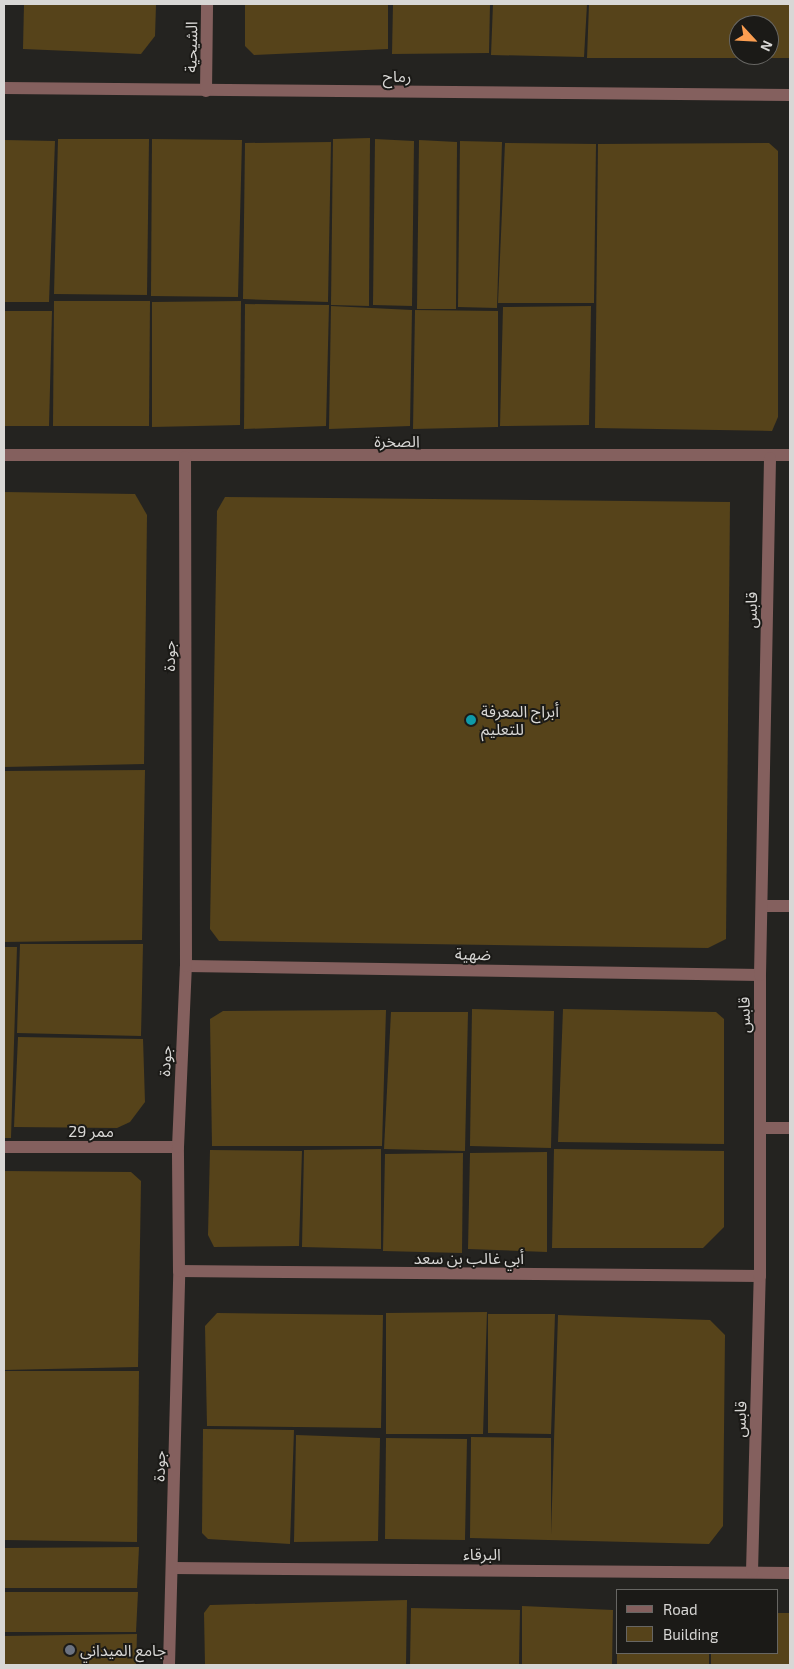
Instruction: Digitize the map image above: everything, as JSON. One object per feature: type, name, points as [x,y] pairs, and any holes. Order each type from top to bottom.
[{"type":"street","name":"الشيحية","points":[[206,91],[207,4]]},
{"type":"street","name":"رماح","points":[[4,88],[790,95]]},
{"type":"street","name":"الصخرة","points":[[4,455],[770,458],[790,455]]},
{"type":"street","name":"جودة","points":[[169,1665],[173,1568],[179,1271],[178,1147],[186,966],[185,457]]},
{"type":"street","name":"قابس","points":[[752,1572],[760,1276],[762,1128],[760,975],[770,458]]},
{"type":"street","points":[[762,906],[790,906]]},
{"type":"street","name":"ضهية","points":[[186,966],[760,975]]},
{"type":"street","points":[[762,1128],[790,1128]]},
{"type":"street","name":"ممر 29","points":[[4,1147],[178,1147]]},
{"type":"street","name":"أبي غالب بن سعد","points":[[179,1271],[760,1276]]},
{"type":"street","name":"البرقاء","points":[[173,1568],[790,1573]]},
{"type":"building","points":[[24,4],[156,4],[155,36],[141,54],[23,49]]},
{"type":"building","points":[[245,4],[388,4],[388,49],[254,55],[245,46]]},
{"type":"building","points":[[393,4],[490,4],[489,53],[392,54]]},
{"type":"building","points":[[493,4],[587,4],[584,57],[491,55]]},
{"type":"building","points":[[589,4],[790,4],[790,58],[779,58],[779,15],[729,15],[729,58],[587,58]]},
{"type":"building","points":[[370,138],[369,306],[331,305],[333,139]]},
{"type":"building","points":[[58,139],[149,139],[147,295],[54,294]]},
{"type":"building","points":[[152,139],[242,140],[238,297],[151,296]]},
{"type":"building","points":[[375,139],[414,141],[412,306],[373,305]]},
{"type":"building","points":[[4,140],[55,141],[49,302],[4,302]]},
{"type":"building","points":[[419,140],[457,142],[456,309],[417,309]]},
{"type":"building","points":[[460,141],[502,142],[497,308],[458,307]]},
{"type":"building","points":[[331,142],[328,302],[243,299],[245,143]]},
{"type":"building","points":[[505,143],[596,144],[594,303],[498,303]]},
{"type":"building","points":[[769,143],[778,151],[778,417],[772,431],[595,428],[598,144]]},
{"type":"building","points":[[54,301],[150,301],[149,426],[53,426]]},
{"type":"building","points":[[241,301],[240,425],[152,427],[152,302]]},
{"type":"building","points":[[245,304],[329,305],[326,426],[244,429]]},
{"type":"building","points":[[331,306],[412,310],[410,426],[329,429]]},
{"type":"building","points":[[591,306],[589,425],[500,426],[503,307]]},
{"type":"building","points":[[415,310],[498,311],[498,427],[413,429]]},
{"type":"building","points":[[4,311],[52,311],[49,426],[4,426]]},
{"type":"building","points":[[4,492],[135,494],[147,515],[144,764],[4,767]]},
{"type":"building","name":"أبراج المعرفة للتعليم","points":[[225,497],[730,502],[726,939],[708,948],[219,941],[210,929],[217,511]]},
{"type":"building","points":[[145,770],[142,940],[4,942],[4,771]]},
{"type":"building","points":[[20,944],[143,944],[141,1036],[17,1033]]},
{"type":"building","points":[[4,947],[17,947],[11,1138],[4,1138]]},
{"type":"building","points":[[472,1009],[554,1011],[551,1148],[470,1146]]},
{"type":"building","points":[[563,1009],[716,1012],[724,1019],[724,1144],[558,1142]]},
{"type":"building","points":[[386,1010],[382,1146],[212,1146],[210,1019],[223,1011]]},
{"type":"building","points":[[391,1012],[468,1012],[465,1151],[384,1149]]},
{"type":"building","points":[[18,1037],[143,1039],[145,1102],[130,1122],[117,1128],[14,1127]]},
{"type":"building","points":[[381,1149],[381,1249],[302,1247],[304,1150]]},
{"type":"building","points":[[554,1149],[724,1151],[724,1227],[703,1248],[552,1248]]},
{"type":"building","points":[[210,1150],[302,1151],[299,1246],[214,1247],[208,1235]]},
{"type":"building","points":[[547,1152],[547,1252],[468,1249],[470,1153]]},
{"type":"building","points":[[463,1153],[462,1253],[383,1251],[385,1154]]},
{"type":"building","points":[[4,1171],[131,1172],[141,1181],[138,1367],[4,1370]]},
{"type":"building","points":[[487,1312],[483,1434],[386,1434],[386,1313]]},
{"type":"building","points":[[217,1313],[383,1315],[381,1428],[207,1426],[205,1326]]},
{"type":"building","points":[[488,1314],[555,1314],[551,1434],[488,1433]]},
{"type":"building","points":[[558,1315],[710,1320],[725,1335],[723,1526],[709,1544],[470,1538],[471,1437],[551,1438],[551,1535]]},
{"type":"building","points":[[4,1371],[139,1371],[137,1542],[4,1540]]},
{"type":"building","points":[[203,1429],[294,1430],[290,1544],[208,1539],[202,1533]]},
{"type":"building","points":[[296,1435],[380,1438],[378,1541],[294,1542]]},
{"type":"building","points":[[386,1438],[467,1439],[465,1540],[385,1539]]},
{"type":"building","points":[[139,1547],[137,1588],[4,1588],[4,1548]]},
{"type":"building","points":[[4,1592],[138,1592],[136,1632],[4,1632]]},
{"type":"building","points":[[407,1600],[406,1665],[205,1665],[204,1613],[210,1605]]},
{"type":"building","points":[[522,1606],[613,1610],[612,1665],[522,1665]]},
{"type":"building","points":[[411,1608],[520,1610],[519,1665],[410,1665]]},
{"type":"building","points":[[779,1613],[790,1613],[790,1665],[711,1665],[711,1654],[779,1654]]},
{"type":"building","name":"جامع الميداني","points":[[137,1634],[136,1665],[4,1665],[4,1636]]},
{"type":"building","points":[[617,1654],[709,1654],[709,1665],[617,1665]]},
{"type":"place","name":"أبراج المعرفة للتعليم","points":[[471,720]]},
{"type":"place","name":"جامع الميداني","points":[[70,1650]]}]
